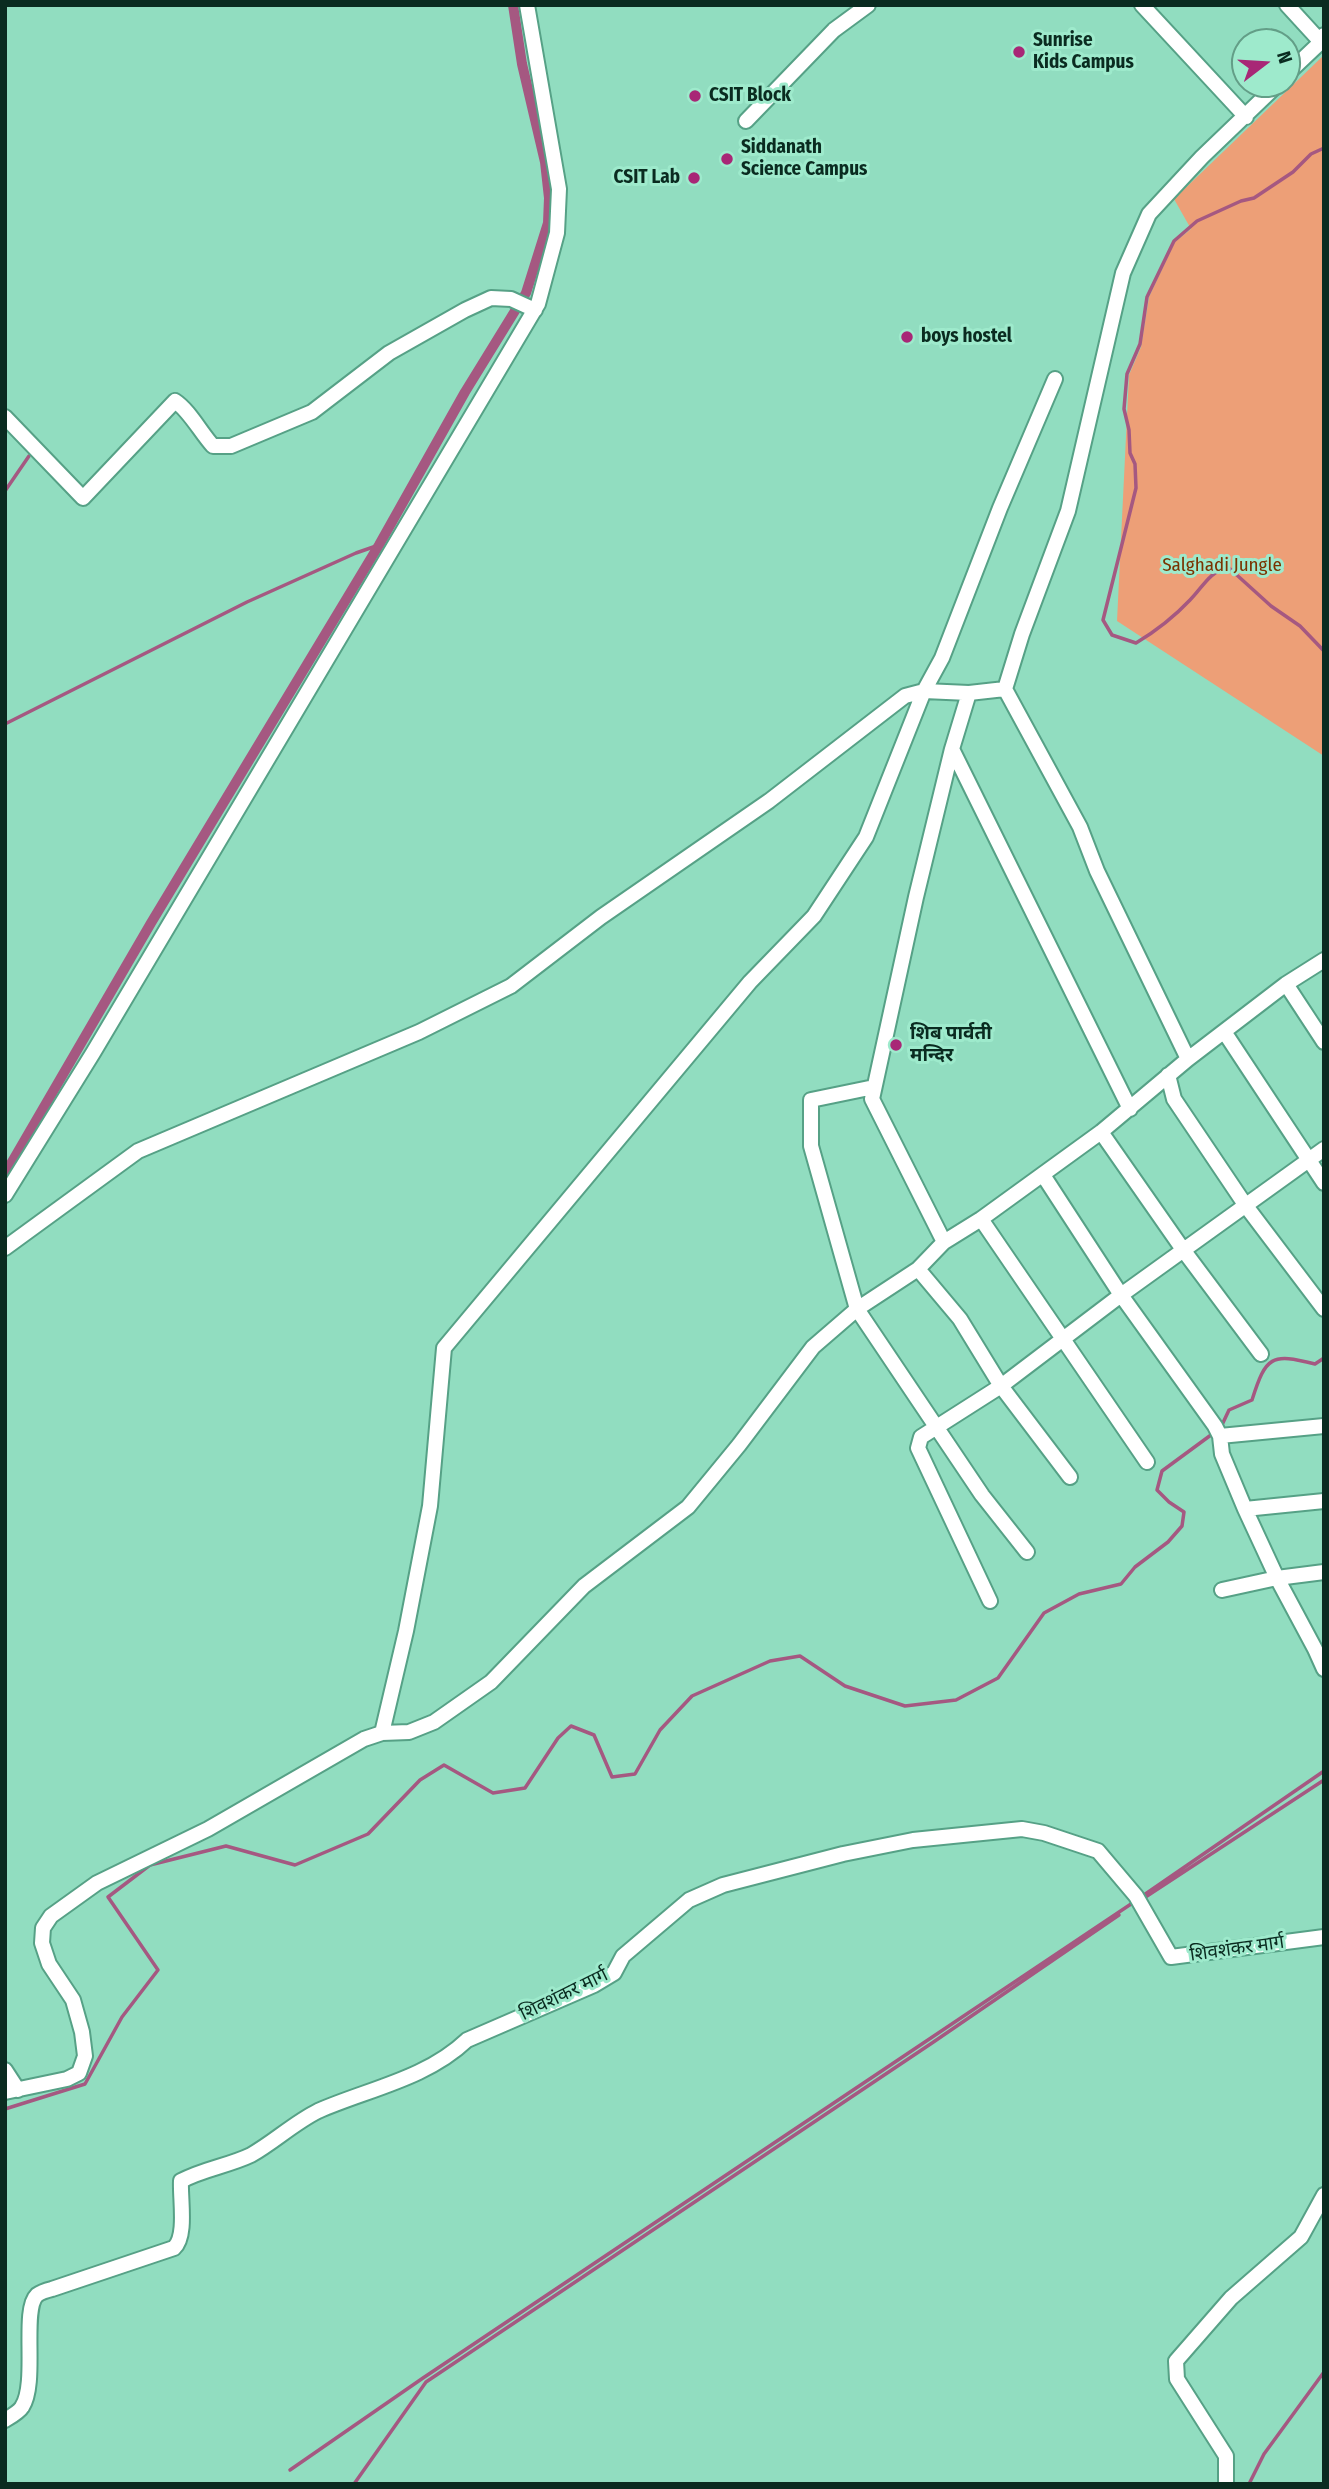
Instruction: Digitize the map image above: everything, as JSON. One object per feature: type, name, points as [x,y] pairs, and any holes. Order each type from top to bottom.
[{"type":"street","points":[[5,416],[83,498],[174,401],[183,407],[213,446],[230,446],[312,412],[389,354],[491,298],[527,307],[538,304],[557,233],[559,189],[527,5]]},
{"type":"street","points":[[746,121],[834,30],[867,5]]},
{"type":"street","points":[[1142,5],[1246,117]]},
{"type":"street","points":[[1287,5],[1322,38],[1301,60]]},
{"type":"street","points":[[1188,1059],[1097,871],[1080,827],[1005,690],[1022,634],[1068,511],[1123,273],[1149,214],[1202,157],[1264,98]]},
{"type":"street","points":[[5,1195],[107,1029],[527,307]]},
{"type":"street","points":[[382,1733],[406,1631],[430,1506],[444,1348],[750,982],[814,916],[866,837],[1055,379]]},
{"type":"street","points":[[5,1248],[138,1151],[419,1032],[512,986],[601,917],[769,801],[905,696],[924,691],[1005,690]]},
{"type":"street","points":[[944,1242],[872,1099],[916,897],[952,749],[970,692]]},
{"type":"street","points":[[952,749],[1130,1109]]},
{"type":"street","points":[[5,2070],[12,2091],[66,2079],[79,2073],[85,2056],[73,2000],[49,1964],[42,1943],[43,1928],[51,1916],[97,1883],[208,1829],[363,1739],[382,1733],[409,1732],[434,1722],[491,1682],[584,1586],[688,1507],[813,1347],[857,1310],[918,1269],[944,1242],[1044,1175],[1130,1109],[1188,1059],[1286,984],[1324,960]]},
{"type":"street","points":[[1286,984],[1324,1042]]},
{"type":"street","points":[[1225,1032],[1324,1183]]},
{"type":"street","points":[[1168,1075],[1174,1099],[1246,1206],[1324,1309]]},
{"type":"street","points":[[874,1087],[811,1100],[811,1146],[857,1310],[982,1495],[1027,1552]]},
{"type":"street","points":[[1101,1132],[1184,1251],[1261,1354]]},
{"type":"street","points":[[990,1601],[918,1448],[921,1437],[1001,1385],[1324,1149]]},
{"type":"street","points":[[1044,1175],[1121,1295],[1218,1431],[1222,1454],[1245,1509],[1277,1578],[1320,1648],[1324,1669]]},
{"type":"street","points":[[981,1219],[1147,1462]]},
{"type":"street","points":[[918,1269],[960,1319],[1001,1385],[1069,1477]]},
{"type":"street","points":[[1218,1431],[1324,1426]]},
{"type":"street","points":[[1245,1509],[1324,1501]]},
{"type":"street","points":[[1222,1590],[1277,1578],[1324,1572]]},
{"type":"street","name":"शिवशंकर मार्ग","points":[[5,2420],[22,2408],[28,2389],[33,2300],[38,2294],[174,2248],[180,2243],[182,2232],[181,2181],[231,2164],[316,2112],[421,2072],[453,2053],[467,2040],[594,1985],[614,1973],[623,1956],[689,1900],[723,1885],[843,1854],[913,1840],[1022,1829],[1044,1833],[1098,1852],[1136,1896],[1171,1957],[1324,1937]]},
{"type":"street","points":[[1226,2484],[1226,2456],[1177,2379],[1177,2361],[1231,2298],[1301,2237],[1324,2195]]},
{"type":"green space","name":"Salghadi Jungle","points":[[1324,55],[1324,756],[1117,621],[1129,375],[1141,347],[1149,297],[1175,242],[1191,229],[1174,199],[1279,98],[1301,98],[1301,77]]},
{"type":"waterway","points":[[5,1174],[151,923],[379,545],[465,392],[526,293],[548,223],[549,198],[545,162],[522,64],[513,5]]},
{"type":"waterway","points":[[1324,148],[1311,154],[1293,172],[1254,198],[1197,221],[1174,241],[1147,297],[1140,344],[1127,374],[1124,409],[1129,430],[1130,453],[1135,464],[1136,488],[1103,620],[1112,635],[1136,643],[1178,612],[1211,576],[1228,567],[1271,606],[1300,626],[1324,651]]},
{"type":"waterway","points":[[5,491],[29,456]]},
{"type":"waterway","points":[[5,724],[247,602],[379,545]]},
{"type":"waterway","points":[[1221,1427],[1229,1410],[1252,1400],[1266,1366],[1272,1361],[1289,1359],[1315,1364],[1324,1358]]},
{"type":"waterway","points":[[5,2109],[85,2084],[122,2017],[158,1970],[108,1897],[150,1865],[226,1846],[295,1865],[368,1834],[420,1780],[444,1765],[493,1793],[525,1788],[558,1738],[571,1726],[594,1735],[612,1777],[635,1774],[660,1730],[692,1696],[770,1661],[800,1656],[845,1686],[905,1706],[956,1700],[998,1678],[1044,1613],[1079,1594],[1121,1584],[1135,1567],[1168,1542],[1182,1526],[1184,1512],[1157,1490],[1162,1471],[1215,1432]]},
{"type":"waterway","points":[[1141,1897],[1324,1771]]},
{"type":"waterway","points":[[1144,1898],[1324,1780]]},
{"type":"waterway","points":[[290,2470],[1134,1902]]},
{"type":"waterway","points":[[354,2484],[426,2382],[1119,1915]]},
{"type":"waterway","points":[[1249,2484],[1264,2454],[1324,2372]]},
{"type":"place","name":"Sunrise Kids Campus","points":[[1019,52]]},
{"type":"place","name":"CSIT Block","points":[[695,96]]},
{"type":"place","name":"Siddanath Science Campus","points":[[727,159]]},
{"type":"place","name":"CSIT Lab","points":[[694,178]]},
{"type":"place","name":"boys hostel","points":[[907,337]]},
{"type":"place","name":"शिब पार्वती मन्दिर","points":[[896,1045]]}]
